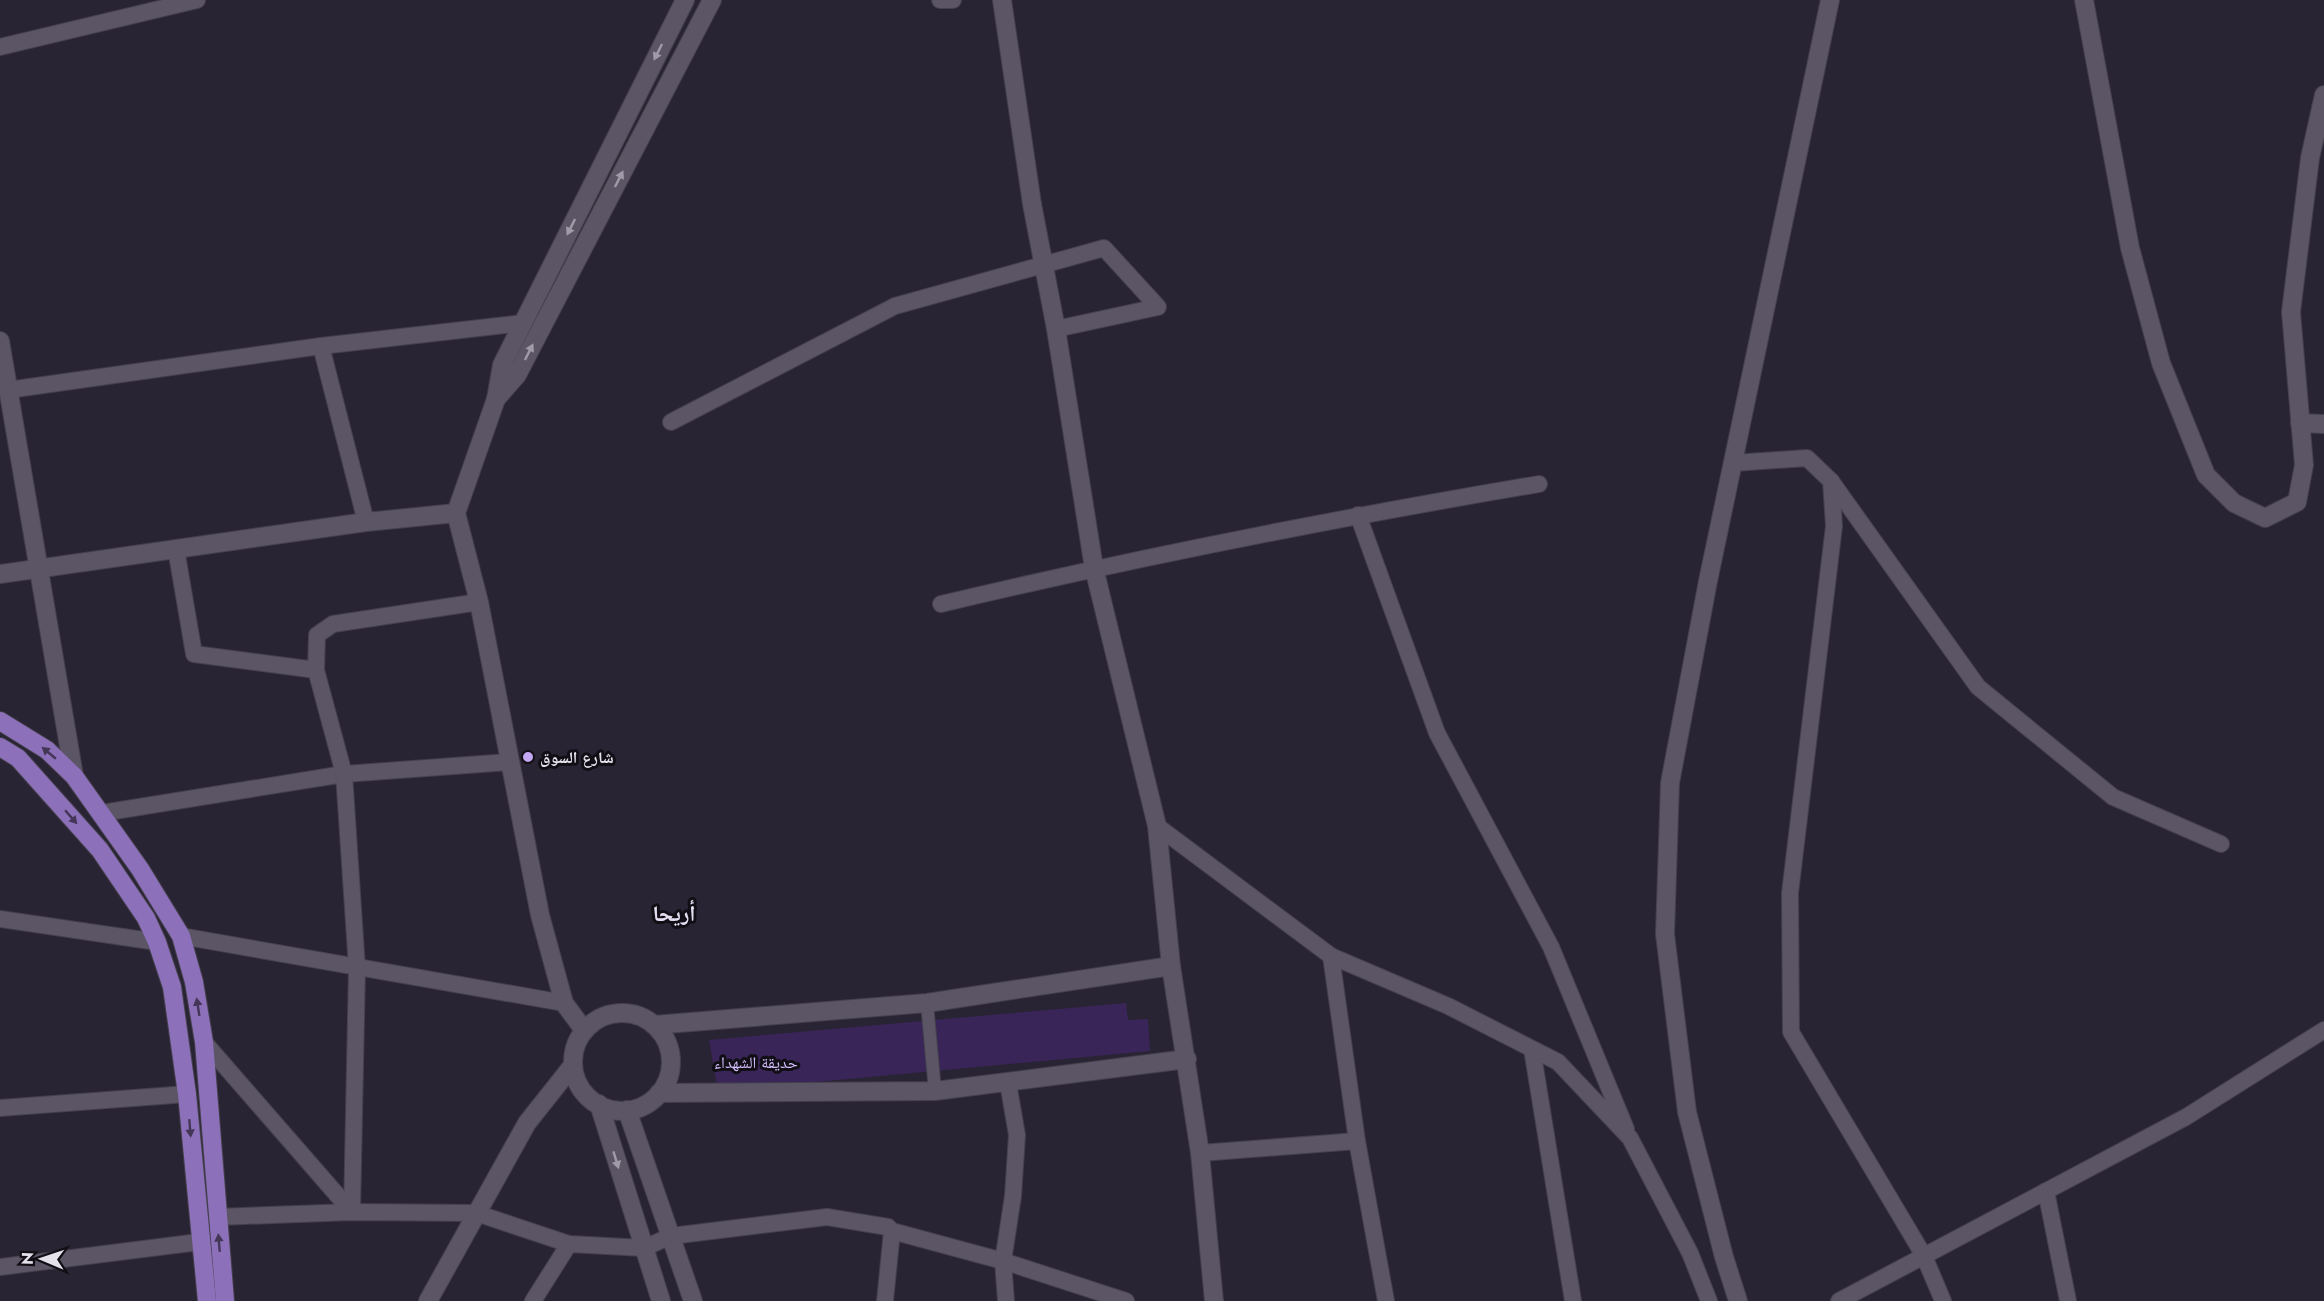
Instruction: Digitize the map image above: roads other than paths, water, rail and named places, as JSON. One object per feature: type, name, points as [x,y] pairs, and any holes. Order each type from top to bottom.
[{"type":"main road","points":[[584,1030],[564,1003],[540,915],[508,762],[479,602],[456,513],[496,399],[502,365],[685,0]]},
{"type":"main road","points":[[496,399],[517,375],[712,0]]},
{"type":"main road","points":[[1002,0],[1094,568],[1157,826],[1171,966],[1200,1153],[1214,1301]]},
{"type":"main road","points":[[1738,1301],[1724,1257],[1687,1112],[1665,934],[1670,783],[1708,581],[1830,0]]},
{"type":"main road","points":[[2084,0],[2130,248],[2161,363],[2206,475],[2234,503],[2265,518],[2297,502],[2304,465],[2291,312],[2310,158],[2324,95]]},
{"type":"main road","points":[[0,340],[74,776]]},
{"type":"main road","points":[[2300,423],[2324,424]]},
{"type":"main road","points":[[0,574],[366,522],[456,513]]},
{"type":"main road","points":[[0,721],[47,750],[74,776],[102,813],[181,936],[194,982],[204,1042],[225,1301]]},
{"type":"main road","points":[[0,747],[18,758],[100,850],[146,918],[157,942],[172,987],[187,1094],[207,1301]]},
{"type":"main road","points":[[654,1024],[927,1003],[1171,966]]},
{"type":"main road","points":[[626,1013],[641,1016],[654,1024],[664,1036],[670,1058],[667,1080],[659,1093],[649,1102],[627,1110],[598,1104],[582,1091],[573,1065],[576,1044],[584,1030],[596,1020],[610,1014],[626,1013]]},
{"type":"main road","points":[[659,1093],[935,1091],[1187,1059]]},
{"type":"main road","points":[[428,1301],[527,1123],[573,1065]]},
{"type":"main road","points":[[598,1104],[661,1301]]},
{"type":"main road","points":[[627,1110],[693,1301]]},
{"type":"street","points":[[0,47],[157,5],[197,0]]},
{"type":"street","points":[[940,0],[953,0]]},
{"type":"street","points":[[671,422],[894,306],[1104,248],[1158,307],[1056,329]]},
{"type":"street","points":[[8,390],[321,346],[523,323]]},
{"type":"street","points":[[321,346],[366,522]]},
{"type":"street","points":[[1734,463],[1807,458],[1831,481],[1978,687],[2113,797],[2221,844]]},
{"type":"street","points":[[1831,481],[1834,526],[1790,893],[1791,1032],[1924,1256],[1943,1301]]},
{"type":"street","points":[[941,604],[1094,568],[1358,515],[1539,484]]},
{"type":"street","points":[[1358,515],[1437,733],[1551,947],[1630,1138],[1689,1253],[1709,1301]]},
{"type":"street","points":[[176,549],[194,654],[316,670]]},
{"type":"street","points":[[352,1212],[357,968],[344,774],[316,670],[317,635],[333,624],[479,602]]},
{"type":"street","points":[[102,813],[344,774],[508,762]]},
{"type":"street","points":[[1157,826],[1331,956],[1448,1006],[1558,1062],[1630,1138]]},
{"type":"street","points":[[0,919],[157,942]]},
{"type":"street","points":[[181,936],[564,1003]]},
{"type":"street","points":[[1331,956],[1357,1141],[1386,1301]]},
{"type":"street","points":[[927,1003],[935,1091]]},
{"type":"street","points":[[1839,1301],[2186,1117],[2324,1030]]},
{"type":"street","points":[[204,1042],[352,1212]]},
{"type":"street","points":[[1532,1049],[1573,1301]]},
{"type":"street","points":[[1006,1301],[1003,1261],[1013,1196],[1017,1135],[1008,1083]]},
{"type":"street","points":[[0,1108],[187,1094]]},
{"type":"street","points":[[1200,1153],[1357,1141]]},
{"type":"street","points":[[2046,1191],[2068,1301]]},
{"type":"street","points":[[217,1217],[352,1212],[476,1213],[569,1244],[644,1248],[671,1236],[827,1217],[888,1227],[892,1231],[1003,1261],[1126,1301]]},
{"type":"street","points":[[885,1301],[892,1231]]},
{"type":"street","points":[[0,1267],[200,1242]]},
{"type":"street","points":[[533,1301],[569,1244]]},
{"type":"place","name":"شارع السوق","points":[[528,757]]},
{"type":"district","name":"أريحا","points":[[674,913]]},
{"type":"park label","name":"حديقة الشهداء","points":[[756,1062]]}]
